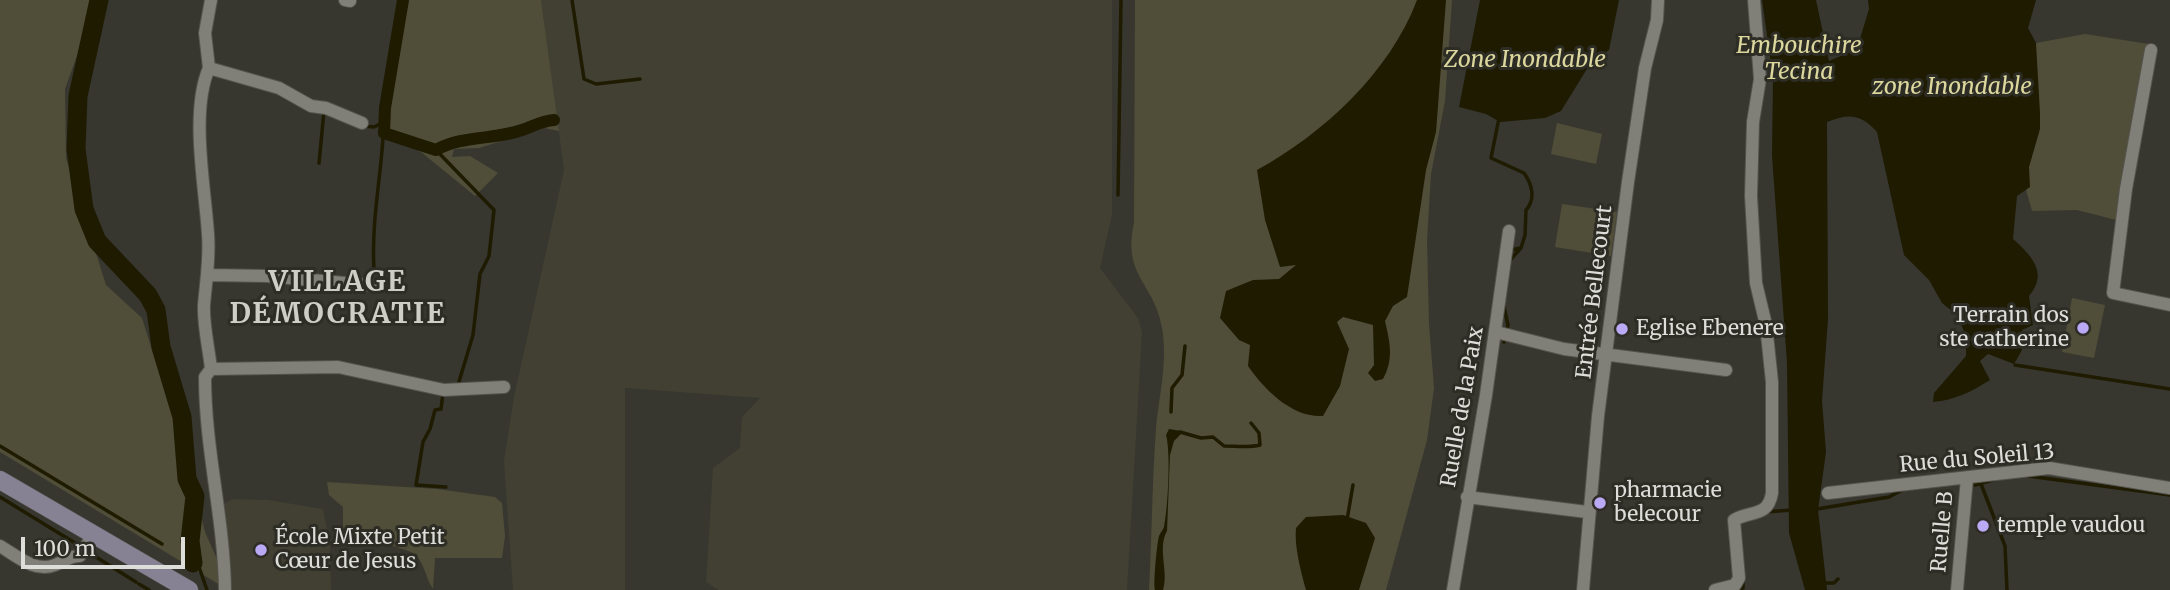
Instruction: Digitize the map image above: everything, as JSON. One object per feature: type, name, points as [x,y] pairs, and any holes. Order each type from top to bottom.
[{"type":"main road","points":[[0,480],[179,588]]},
{"type":"main road","points":[[0,485],[89,541],[179,588]]},
{"type":"street","name":"Entrée Bellecourt","points":[[1583,590],[1587,512],[1630,170],[1645,68],[1657,20],[1658,0]]},
{"type":"street","points":[[1715,590],[1735,585],[1739,578],[1734,520],[1763,512],[1770,503],[1772,494],[1771,402],[1766,325],[1756,283],[1751,195],[1753,122],[1760,79],[1754,0]]},
{"type":"street","points":[[212,1],[205,33],[209,68],[205,77],[199,133],[209,275],[204,306],[211,369],[205,377],[205,418],[224,558],[225,590]]},
{"type":"street","points":[[2151,50],[2126,189],[2113,293],[2170,305]]},
{"type":"street","points":[[209,68],[279,88],[312,106],[326,108],[362,123]]},
{"type":"street","name":"Ruelle de la Paix","points":[[1453,590],[1496,332],[1509,231]]},
{"type":"street","points":[[209,275],[267,276],[378,286]]},
{"type":"street","points":[[1496,332],[1607,355],[1726,370]]},
{"type":"street","points":[[211,369],[338,367],[444,390],[504,387]]},
{"type":"street","name":"Rue du Soleil 13","points":[[1828,493],[2049,468],[2170,488]]},
{"type":"street","name":"Ruelle B","points":[[1957,590],[1967,478]]},
{"type":"street","points":[[1467,497],[1587,512]]},
{"type":"street","points":[[0,546],[38,568],[47,568],[71,556],[80,556],[89,541]]},
{"type":"shaded area","points":[[0,0],[97,0],[65,89],[66,158],[106,285],[142,318],[191,475],[205,532],[217,559],[220,585],[0,452]]},
{"type":"shaded area","points":[[397,0],[541,0],[559,131],[544,128],[479,148],[454,149],[452,157],[470,156],[498,173],[475,196],[421,152],[395,138],[383,127]]},
{"type":"shaded area","points":[[541,0],[1112,0],[1112,215],[1100,268],[1138,318],[1142,332],[1127,590],[719,590],[706,582],[713,468],[740,448],[742,417],[760,398],[625,388],[625,590],[513,590],[504,461],[514,397],[564,170]]},
{"type":"shaded area","name":"Zone Inondable","points":[[1135,0],[1452,0],[1445,101],[1431,174],[1427,240],[1434,388],[1427,440],[1386,590],[1149,590],[1155,449],[1164,341],[1158,313],[1132,256]]},
{"type":"shaded area","name":"Zone Inondable","points":[[2085,34],[2155,45],[2124,222],[2077,210],[2032,211],[2025,186],[2039,113],[2033,85],[2036,43]]},
{"type":"shaded area","points":[[1557,123],[1602,134],[1596,164],[1551,154]]},
{"type":"shaded area","points":[[1562,204],[1617,212],[1611,256],[1555,247]]},
{"type":"shaded area","name":"Terrain dos ste catherine","points":[[2072,298],[2105,305],[2094,358],[2062,352]]},
{"type":"shaded area","points":[[327,482],[437,489],[495,497],[502,503],[505,536],[502,558],[435,558],[433,589],[416,555],[343,529],[343,507],[329,495]]},
{"type":"shaded area","points":[[233,499],[268,500],[323,509],[330,545],[331,590],[230,590],[220,506]]},
{"type":"water","points":[[1417,0],[1446,0],[1436,132],[1426,170],[1407,297],[1393,306],[1385,321],[1390,358],[1383,379],[1375,381],[1368,373],[1374,365],[1373,325],[1343,317],[1337,322],[1349,349],[1340,386],[1323,416],[1300,412],[1280,400],[1262,384],[1248,366],[1250,345],[1239,340],[1220,318],[1226,291],[1253,280],[1279,279],[1296,265],[1280,267],[1265,220],[1257,170],[1306,138],[1352,99],[1390,52]]},
{"type":"water","name":"Zone Inondable","points":[[1480,0],[1619,0],[1609,50],[1590,64],[1561,111],[1545,118],[1500,122],[1486,114],[1459,107]]},
{"type":"water","name":"zone Inondable","points":[[1762,0],[1816,0],[1829,61],[1857,49],[1869,9],[1868,0],[2036,0],[2028,28],[2036,43],[2040,129],[2029,167],[2030,187],[2017,196],[2013,239],[2026,251],[2037,272],[2035,288],[2029,296],[2033,325],[2022,330],[2022,350],[2014,364],[1988,354],[1980,361],[1990,380],[1969,392],[1933,402],[1934,393],[1966,356],[1966,336],[1957,315],[1942,303],[1929,280],[1904,255],[1877,132],[1866,122],[1854,117],[1842,117],[1827,122],[1828,319],[1822,401],[1826,452],[1818,510],[1827,590],[1805,590],[1789,533],[1787,363],[1772,156],[1773,77]]},
{"type":"water","points":[[1169,429],[1182,433],[1174,441],[1170,455],[1167,531],[1163,545],[1165,576],[1163,590],[1155,590],[1157,547],[1167,507],[1169,467],[1166,435]]},
{"type":"water","points":[[1343,515],[1366,523],[1375,538],[1359,590],[1306,590],[1297,551],[1296,528],[1306,517]]},
{"type":"waterway","points":[[99,0],[78,96],[76,149],[84,209],[97,241],[148,295],[156,310],[161,347],[182,417],[187,479],[195,496],[190,541],[193,563]]},
{"type":"waterway","points":[[403,0],[385,108],[384,133],[436,150],[457,142],[511,133],[554,120]]},
{"type":"waterway","points":[[572,0],[584,79],[596,84],[640,79]]},
{"type":"waterway","points":[[1118,195],[1121,0]]},
{"type":"waterway","points":[[319,163],[324,111]]},
{"type":"waterway","points":[[1499,118],[1491,158],[1524,173],[1532,192],[1526,210],[1525,235],[1521,248],[1511,250]]},
{"type":"waterway","points":[[363,126],[374,127],[384,122],[374,233],[374,271]]},
{"type":"waterway","points":[[436,150],[494,210],[489,256],[480,274],[473,335],[458,385]]},
{"type":"waterway","points":[[1509,261],[1520,249]]},
{"type":"waterway","points":[[1504,307],[1508,325],[1504,342]]},
{"type":"waterway","points":[[1772,337],[1788,334]]},
{"type":"waterway","points":[[1171,412],[1172,388],[1182,375],[1185,346]]},
{"type":"waterway","points":[[2015,365],[2170,389]]},
{"type":"waterway","points":[[443,393],[441,409],[435,410],[423,442],[416,485],[446,487]]},
{"type":"waterway","points":[[1180,432],[1201,438],[1213,437],[1224,446],[1260,445],[1259,433],[1251,423]]},
{"type":"waterway","points":[[0,446],[162,544]]},
{"type":"waterway","points":[[2028,476],[2170,495]]},
{"type":"waterway","points":[[1975,485],[1996,479]]},
{"type":"waterway","points":[[1981,484],[2005,546],[2007,590]]},
{"type":"waterway","points":[[1347,520],[1353,485]]},
{"type":"waterway","points":[[1817,509],[1889,497],[1904,489]]},
{"type":"waterway","points":[[0,497],[75,543]]},
{"type":"waterway","points":[[1765,512],[1792,510]]},
{"type":"waterway","points":[[190,541],[207,590]]},
{"type":"waterway","points":[[88,552],[136,582]]},
{"type":"waterway","points":[[1825,583],[1834,583],[1838,579]]},
{"type":"waterway","points":[[1739,590],[1743,588],[1743,581]]},
{"type":"waterway","points":[[139,584],[149,590]]},
{"type":"place","name":"Terrain dos ste catherine","points":[[2083,328]]},
{"type":"place","name":"Eglise Ebenere","points":[[1622,329]]},
{"type":"place","name":"pharmacie belecour","points":[[1600,503]]},
{"type":"place","name":"temple vaudou","points":[[1983,526]]},
{"type":"place","name":"École Mixte Petit Cœur de Jesus","points":[[261,550]]},
{"type":"district","name":"VILLAGE DÉMOCRATIE","points":[[338,299]]},
{"type":"water label","name":"Embouchire Tecina","points":[[1799,59]]}]
